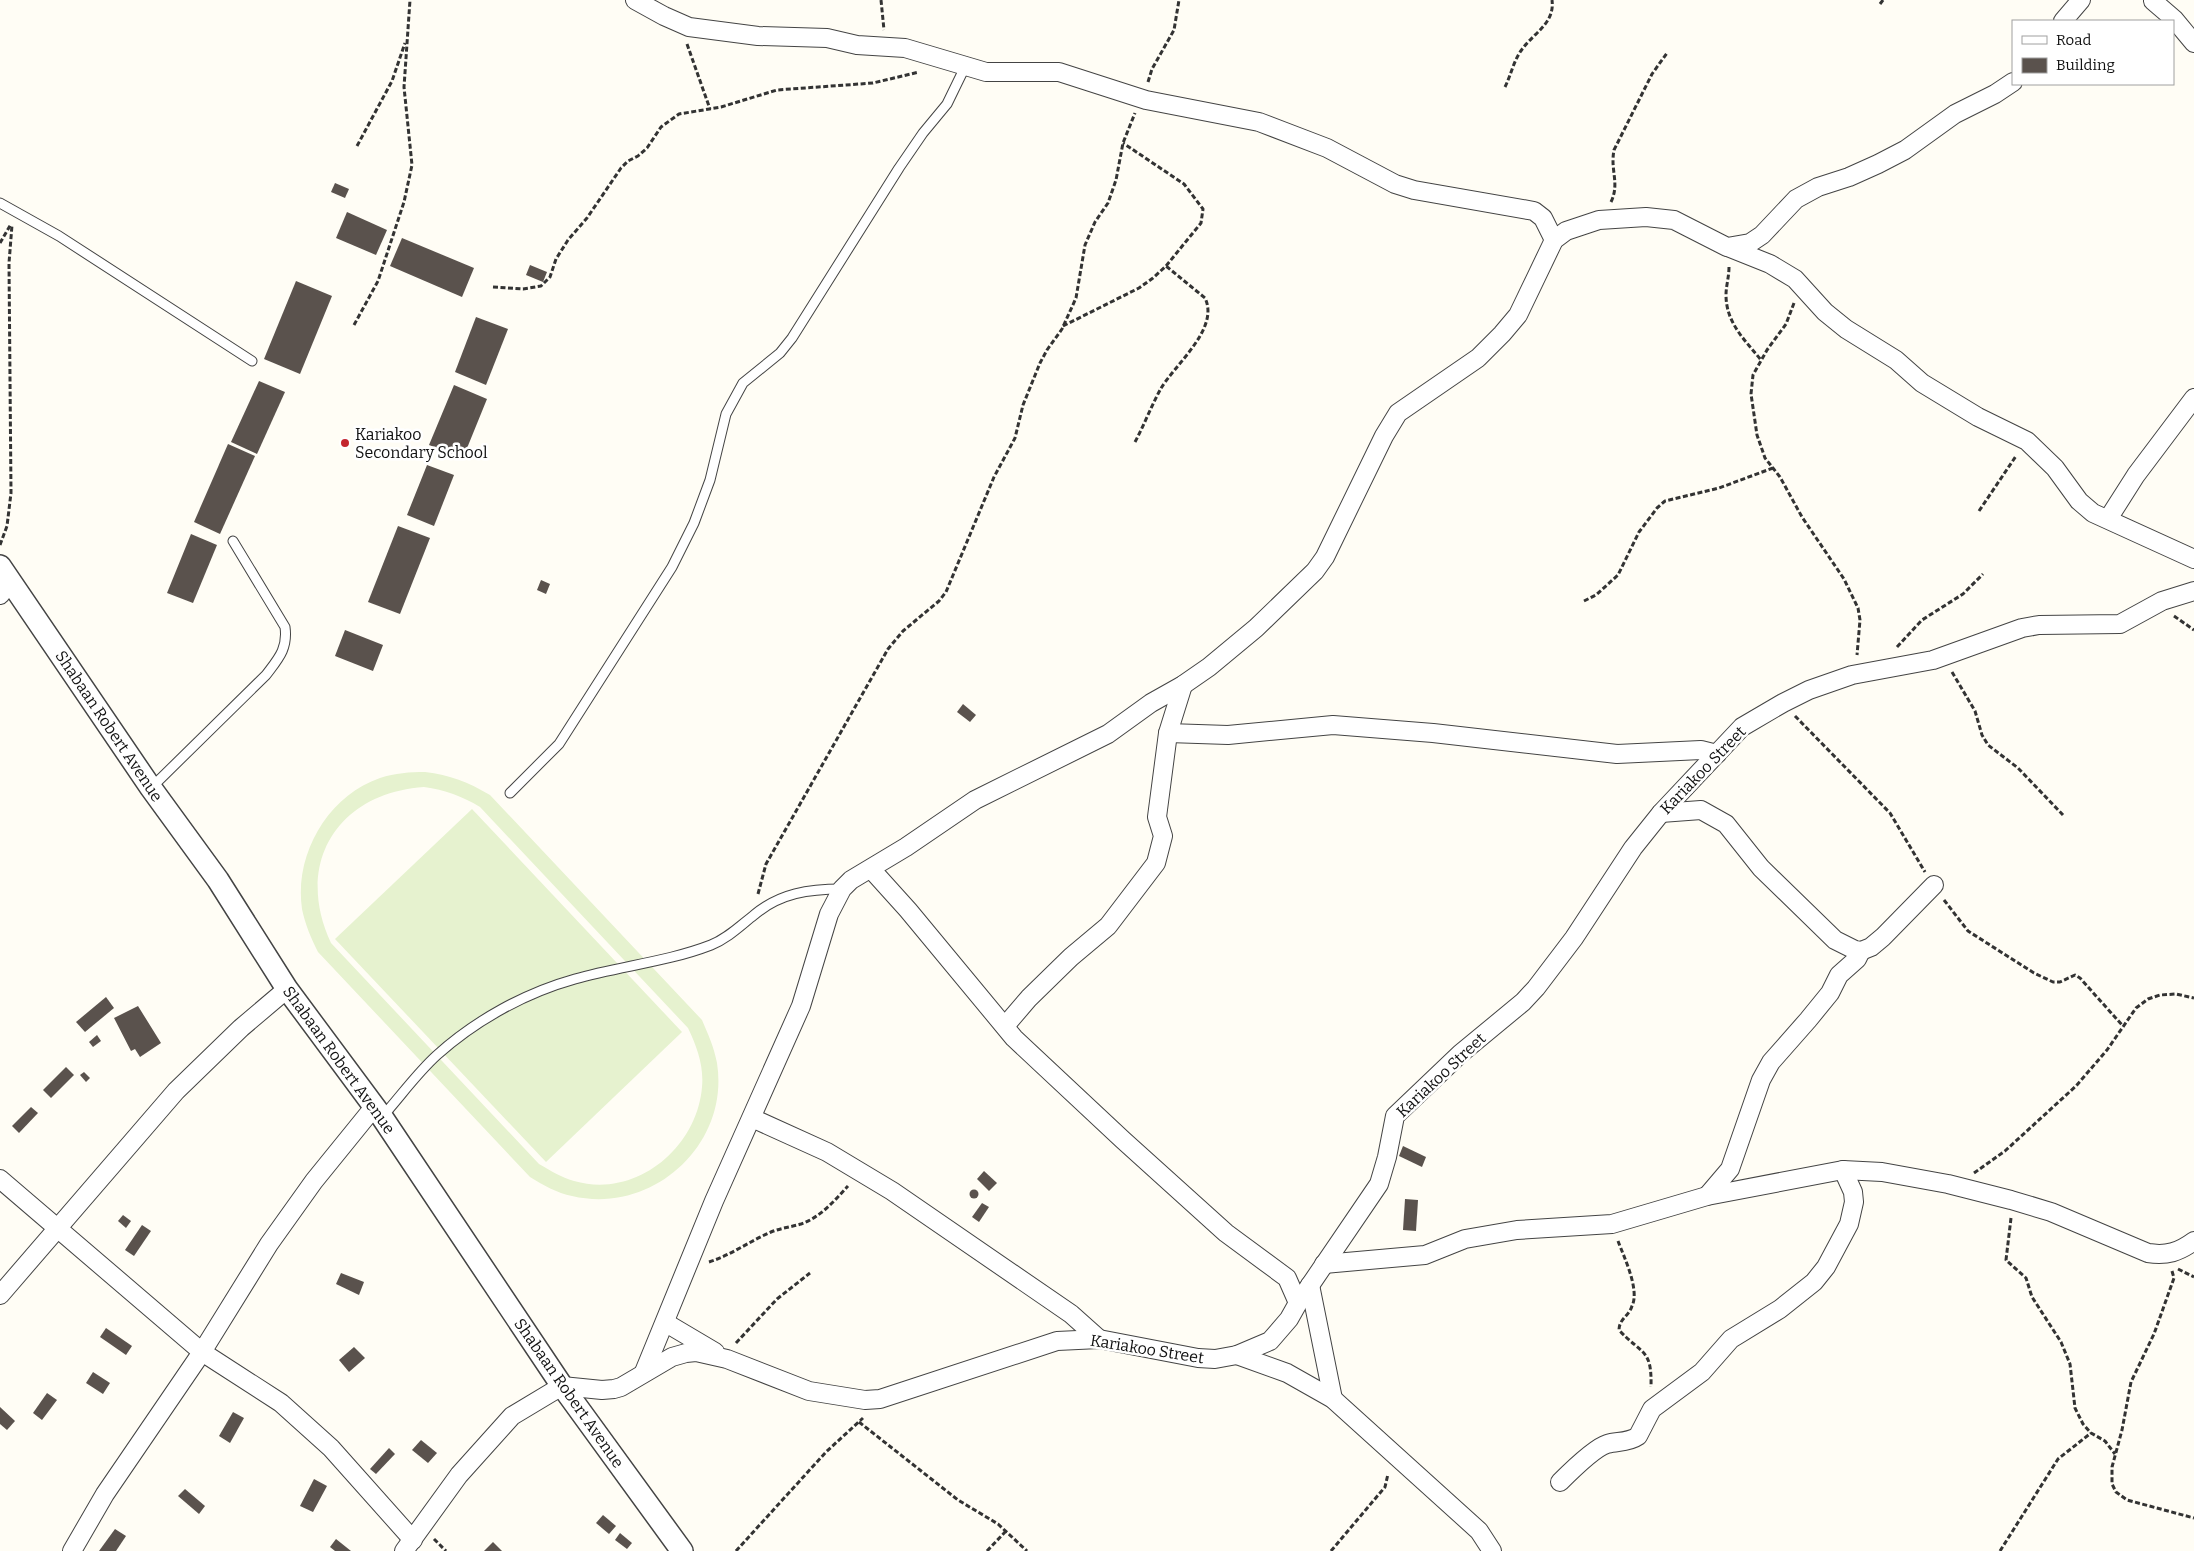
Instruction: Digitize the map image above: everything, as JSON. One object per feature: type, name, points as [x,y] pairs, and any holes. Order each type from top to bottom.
[{"type":"street","points":[[635,0],[689,27],[758,36],[827,38],[857,45],[905,48],[986,72],[1059,72],[1142,98],[1259,122],[1327,148],[1394,184],[1414,190],[1529,209],[1543,218],[1554,240]]},
{"type":"street","points":[[2064,20],[2081,0]]},
{"type":"street","points":[[2151,0],[2166,0]]},
{"type":"street","points":[[2151,0],[2174,19],[2194,43]]},
{"type":"street","points":[[1728,248],[1750,243],[1762,234],[1796,199],[1818,187],[1849,177],[1905,150],[1955,114],[1995,94],[2012,83]]},
{"type":"street","points":[[644,1372],[801,1006],[829,914],[842,889],[851,880],[871,869],[975,800],[1108,734],[1151,704],[1183,685],[1256,628],[1316,571],[1335,539],[1384,436],[1398,413],[1478,358],[1502,334],[1525,301],[1554,240],[1566,231],[1599,220],[1646,217],[1674,220],[1728,248],[1770,264],[1800,284],[1825,312],[1846,329],[1896,360],[1922,383],[1978,418],[2027,442],[2055,468],[2079,501],[2093,513],[2194,559]]},
{"type":"street","points":[[2108,520],[2136,475],[2194,398]]},
{"type":"street","name":"Shabaan Robert Avenue","points":[[4,581],[218,880],[287,989],[378,1112],[562,1386],[682,1551]]},
{"type":"street","name":"Kariakoo Street","points":[[562,1386],[602,1390],[622,1387],[644,1372],[672,1357],[686,1352],[696,1352],[725,1357],[809,1391],[865,1400],[880,1399],[1057,1341],[1099,1339],[1198,1358],[1215,1359],[1238,1355],[1270,1342],[1289,1319],[1379,1184],[1387,1157],[1394,1116],[1460,1054],[1523,1002],[1536,988],[1574,938],[1633,848],[1661,813],[1742,727],[1755,718],[1809,690],[1862,672],[1912,665],[2022,628],[2039,625],[2120,624],[2162,601],[2194,591]]},
{"type":"street","points":[[1005,1026],[1029,998],[1071,957],[1108,926],[1156,863],[1163,836],[1158,817],[1168,733],[1183,685]]},
{"type":"street","points":[[1168,733],[1228,735],[1333,725],[1433,733],[1617,754],[1694,750],[1717,754]]},
{"type":"street","points":[[1661,813],[1700,810],[1726,824],[1761,868],[1835,940],[1861,951]]},
{"type":"street","points":[[871,869],[908,910],[1014,1038],[1115,1134],[1211,1220],[1287,1278],[1298,1303]]},
{"type":"street","points":[[1707,1196],[1730,1169],[1761,1080],[1771,1062],[1830,993],[1839,974],[1857,959],[1861,951],[1883,937],[1934,885]]},
{"type":"street","points":[[0,1295],[176,1091],[241,1028],[287,989]]},
{"type":"street","points":[[72,1551],[105,1494],[202,1352],[286,1218],[378,1112]]},
{"type":"street","points":[[752,1118],[827,1152],[892,1191],[1071,1314],[1099,1339]]},
{"type":"street","points":[[1324,1264],[1425,1254],[1465,1239],[1517,1230],[1612,1224],[1707,1196],[1843,1170],[1882,1172],[1948,1184],[2011,1200],[2050,1212],[2148,1253],[2160,1255],[2182,1251],[2194,1241]]},
{"type":"street","points":[[1560,1482],[1578,1464],[1604,1445],[1638,1436],[1650,1412],[1702,1372],[1731,1339],[1780,1308],[1814,1282],[1826,1267],[1848,1224],[1854,1202],[1853,1192],[1843,1170]]},
{"type":"street","points":[[0,1180],[202,1352],[281,1403],[331,1448],[408,1545],[459,1475],[512,1416],[562,1386]]},
{"type":"street","points":[[1310,1285],[1333,1399]]},
{"type":"street","points":[[666,1323],[725,1357]]},
{"type":"street","points":[[1238,1355],[1287,1373],[1333,1399],[1479,1531],[1492,1551]]},
{"type":"lane","points":[[510,793],[559,744],[672,567],[694,523],[710,480],[726,414],[743,384],[780,353],[792,338],[923,133],[947,104],[958,65]]},
{"type":"lane","points":[[0,203],[59,236],[252,360]]},
{"type":"lane","points":[[151,788],[266,675],[280,655],[287,640],[285,627],[233,541]]},
{"type":"lane","points":[[378,1112],[436,1055],[493,1014],[542,990],[576,979],[644,965],[711,945],[729,936],[753,916],[786,895],[816,889],[842,889]]},
{"type":"path","points":[[354,325],[378,281],[404,202],[412,165],[404,87],[410,0]]},
{"type":"path","points":[[881,0],[886,48]]},
{"type":"path","points":[[753,916],[766,864],[888,648],[903,631],[939,601],[946,592],[994,477],[1015,438],[1023,406],[1040,363],[1063,326],[1076,298],[1085,245],[1095,222],[1108,204],[1116,180],[1123,143],[1152,69],[1174,30],[1180,0]]},
{"type":"path","points":[[1505,87],[1523,48],[1544,28],[1551,15],[1552,0]]},
{"type":"path","points":[[1880,4],[1883,0]]},
{"type":"path","points":[[678,23],[710,109]]},
{"type":"path","points":[[357,146],[392,81],[407,38]]},
{"type":"path","points":[[1599,220],[1615,194],[1616,187],[1612,163],[1614,150],[1652,74],[1667,53]]},
{"type":"path","points":[[493,287],[523,289],[540,286],[550,277],[556,260],[568,240],[587,218],[628,161],[648,148],[661,126],[679,114],[710,109],[777,90],[873,83],[958,65]]},
{"type":"path","points":[[1063,326],[1139,288],[1166,266],[1201,223],[1203,209],[1184,184],[1123,143]]},
{"type":"path","points":[[0,242],[12,222],[9,262],[11,292],[9,450],[11,493],[7,526],[0,544]]},
{"type":"path","points":[[1728,248],[1726,295],[1728,313],[1732,324],[1761,360]]},
{"type":"path","points":[[1135,442],[1160,389],[1196,341],[1208,314],[1208,304],[1204,298],[1166,266]]},
{"type":"path","points":[[1800,284],[1786,324],[1753,375],[1750,394],[1757,435],[1765,458],[1780,477],[1802,518],[1844,579],[1858,608],[1862,672]]},
{"type":"path","points":[[1979,511],[2027,442]]},
{"type":"path","points":[[1584,601],[1596,595],[1618,575],[1639,532],[1657,508],[1665,501],[1719,488],[1773,468]]},
{"type":"path","points":[[1862,672],[1897,648],[1922,620],[1963,594],[1983,574]]},
{"type":"path","points":[[1943,656],[1975,711],[1982,735],[1988,745],[2018,768],[2063,815]]},
{"type":"path","points":[[1948,1184],[1975,1172],[2005,1151],[2076,1086],[2107,1050],[2136,1008],[2148,999],[2160,995],[2176,994],[2194,998]]},
{"type":"path","points":[[687,1268],[721,1258],[772,1231],[815,1218],[861,1172]]},
{"type":"path","points":[[2011,1200],[2011,1222],[2006,1260],[2026,1278],[2032,1297],[2061,1342],[2070,1364],[2075,1408],[2091,1433],[2105,1441],[2116,1455]]},
{"type":"path","points":[[1612,1224],[1632,1280],[1634,1292],[1633,1305],[1619,1325],[1619,1330],[1650,1361],[1650,1412]]},
{"type":"path","points":[[2194,1277],[2171,1266],[2174,1278],[2154,1334],[2132,1382],[2112,1467],[2112,1484],[2116,1492],[2127,1500],[2194,1518]]},
{"type":"path","points":[[725,1357],[777,1299],[810,1273]]},
{"type":"path","points":[[736,1551],[826,1452],[867,1414]]},
{"type":"path","points":[[859,1422],[958,1500],[1006,1531],[1027,1551]]},
{"type":"path","points":[[2000,1551],[2058,1460],[2091,1433]]},
{"type":"path","points":[[1331,1551],[1385,1487],[1388,1476],[1387,1456],[1380,1440]]},
{"type":"path","points":[[988,1551],[1006,1531]]},
{"type":"green space","points":[[425,772],[451,777],[490,795],[702,1020],[713,1046],[717,1063],[718,1093],[711,1121],[698,1146],[679,1167],[656,1184],[630,1195],[602,1199],[566,1195],[530,1177],[318,952],[303,915],[301,888],[309,848],[318,830],[330,813],[345,798],[361,787],[386,776]],"holes":[[[424,787],[446,792],[480,807],[688,1028],[697,1049],[702,1072],[702,1087],[698,1109],[689,1130],[676,1148],[659,1164],[640,1175],[619,1182],[597,1185],[574,1181],[556,1174],[539,1164],[331,943],[321,914],[318,886],[321,861],[331,838],[347,818],[368,803],[394,792]]]},
{"type":"green space","points":[[472,809],[682,1032],[546,1162],[335,939]]},
{"type":"building","points":[[335,183],[349,189],[345,198],[331,192]]},
{"type":"building","points":[[347,212],[387,230],[376,255],[336,238]]},
{"type":"building","points":[[402,238],[474,268],[462,297],[390,266]]},
{"type":"building","points":[[530,265],[547,272],[543,282],[526,275]]},
{"type":"building","points":[[296,281],[332,296],[300,374],[264,359]]},
{"type":"building","points":[[476,317],[508,329],[486,385],[455,372]]},
{"type":"building","points":[[259,381],[285,392],[257,454],[231,442]]},
{"type":"building","points":[[454,385],[487,399],[463,458],[429,445]]},
{"type":"building","points":[[228,444],[255,456],[220,534],[194,522]]},
{"type":"building","points":[[427,465],[454,475],[434,526],[407,515]]},
{"type":"building","points":[[398,526],[430,538],[400,614],[368,602]]},
{"type":"building","points":[[191,534],[217,545],[193,603],[167,593]]},
{"type":"building","points":[[541,580],[550,584],[546,594],[537,590]]},
{"type":"building","points":[[345,630],[383,645],[373,671],[335,656]]},
{"type":"building","points":[[963,704],[976,715],[970,722],[957,712]]},
{"type":"building","points":[[106,997],[114,1008],[85,1032],[76,1022]]},
{"type":"building","points":[[138,1006],[161,1043],[140,1057],[135,1049],[131,1051],[114,1018]]},
{"type":"building","points":[[97,1035],[101,1041],[93,1047],[89,1042]]},
{"type":"building","points":[[66,1067],[74,1075],[51,1098],[43,1090]]},
{"type":"building","points":[[84,1072],[90,1078],[86,1082],[80,1075]]},
{"type":"building","points":[[31,1107],[38,1113],[19,1133],[12,1126]]},
{"type":"building","points":[[1403,1146],[1426,1157],[1422,1167],[1399,1156]]},
{"type":"building","points":[[984,1171],[997,1183],[989,1191],[977,1179]]},
{"type":"building","points":[[974,1190],[978,1194],[974,1198],[970,1194]]},
{"type":"building","points":[[1405,1199],[1418,1200],[1416,1231],[1403,1230]]},
{"type":"building","points":[[982,1203],[989,1207],[979,1222],[972,1217]]},
{"type":"building","points":[[123,1215],[131,1221],[126,1228],[118,1221]]},
{"type":"building","points":[[142,1225],[151,1231],[134,1256],[125,1250]]},
{"type":"building","points":[[341,1273],[364,1282],[359,1295],[336,1284]]},
{"type":"building","points":[[106,1328],[132,1346],[126,1355],[100,1337]]},
{"type":"building","points":[[354,1347],[365,1358],[349,1372],[339,1360]]},
{"type":"building","points":[[93,1372],[110,1383],[103,1394],[86,1383]]},
{"type":"building","points":[[47,1393],[57,1400],[42,1420],[33,1413]]},
{"type":"building","points":[[0,1407],[15,1421],[7,1430],[0,1424]]},
{"type":"building","points":[[233,1412],[244,1418],[230,1443],[219,1436]]},
{"type":"building","points":[[421,1440],[437,1453],[428,1463],[412,1450]]},
{"type":"building","points":[[389,1448],[395,1454],[376,1474],[370,1469]]},
{"type":"building","points":[[314,1479],[327,1486],[313,1512],[300,1506]]},
{"type":"building","points":[[185,1489],[205,1506],[199,1514],[178,1496]]},
{"type":"building","points":[[603,1515],[616,1526],[609,1534],[596,1523]]},
{"type":"building","points":[[115,1529],[126,1536],[116,1551],[99,1551]]},
{"type":"building","points":[[620,1533],[632,1543],[627,1549],[615,1540]]},
{"type":"building","points":[[336,1539],[351,1551],[335,1551],[330,1547]]},
{"type":"building","points":[[493,1542],[502,1551],[484,1551]]},
{"type":"place","name":"Kariakoo Secondary School","points":[[345,443]]}]
